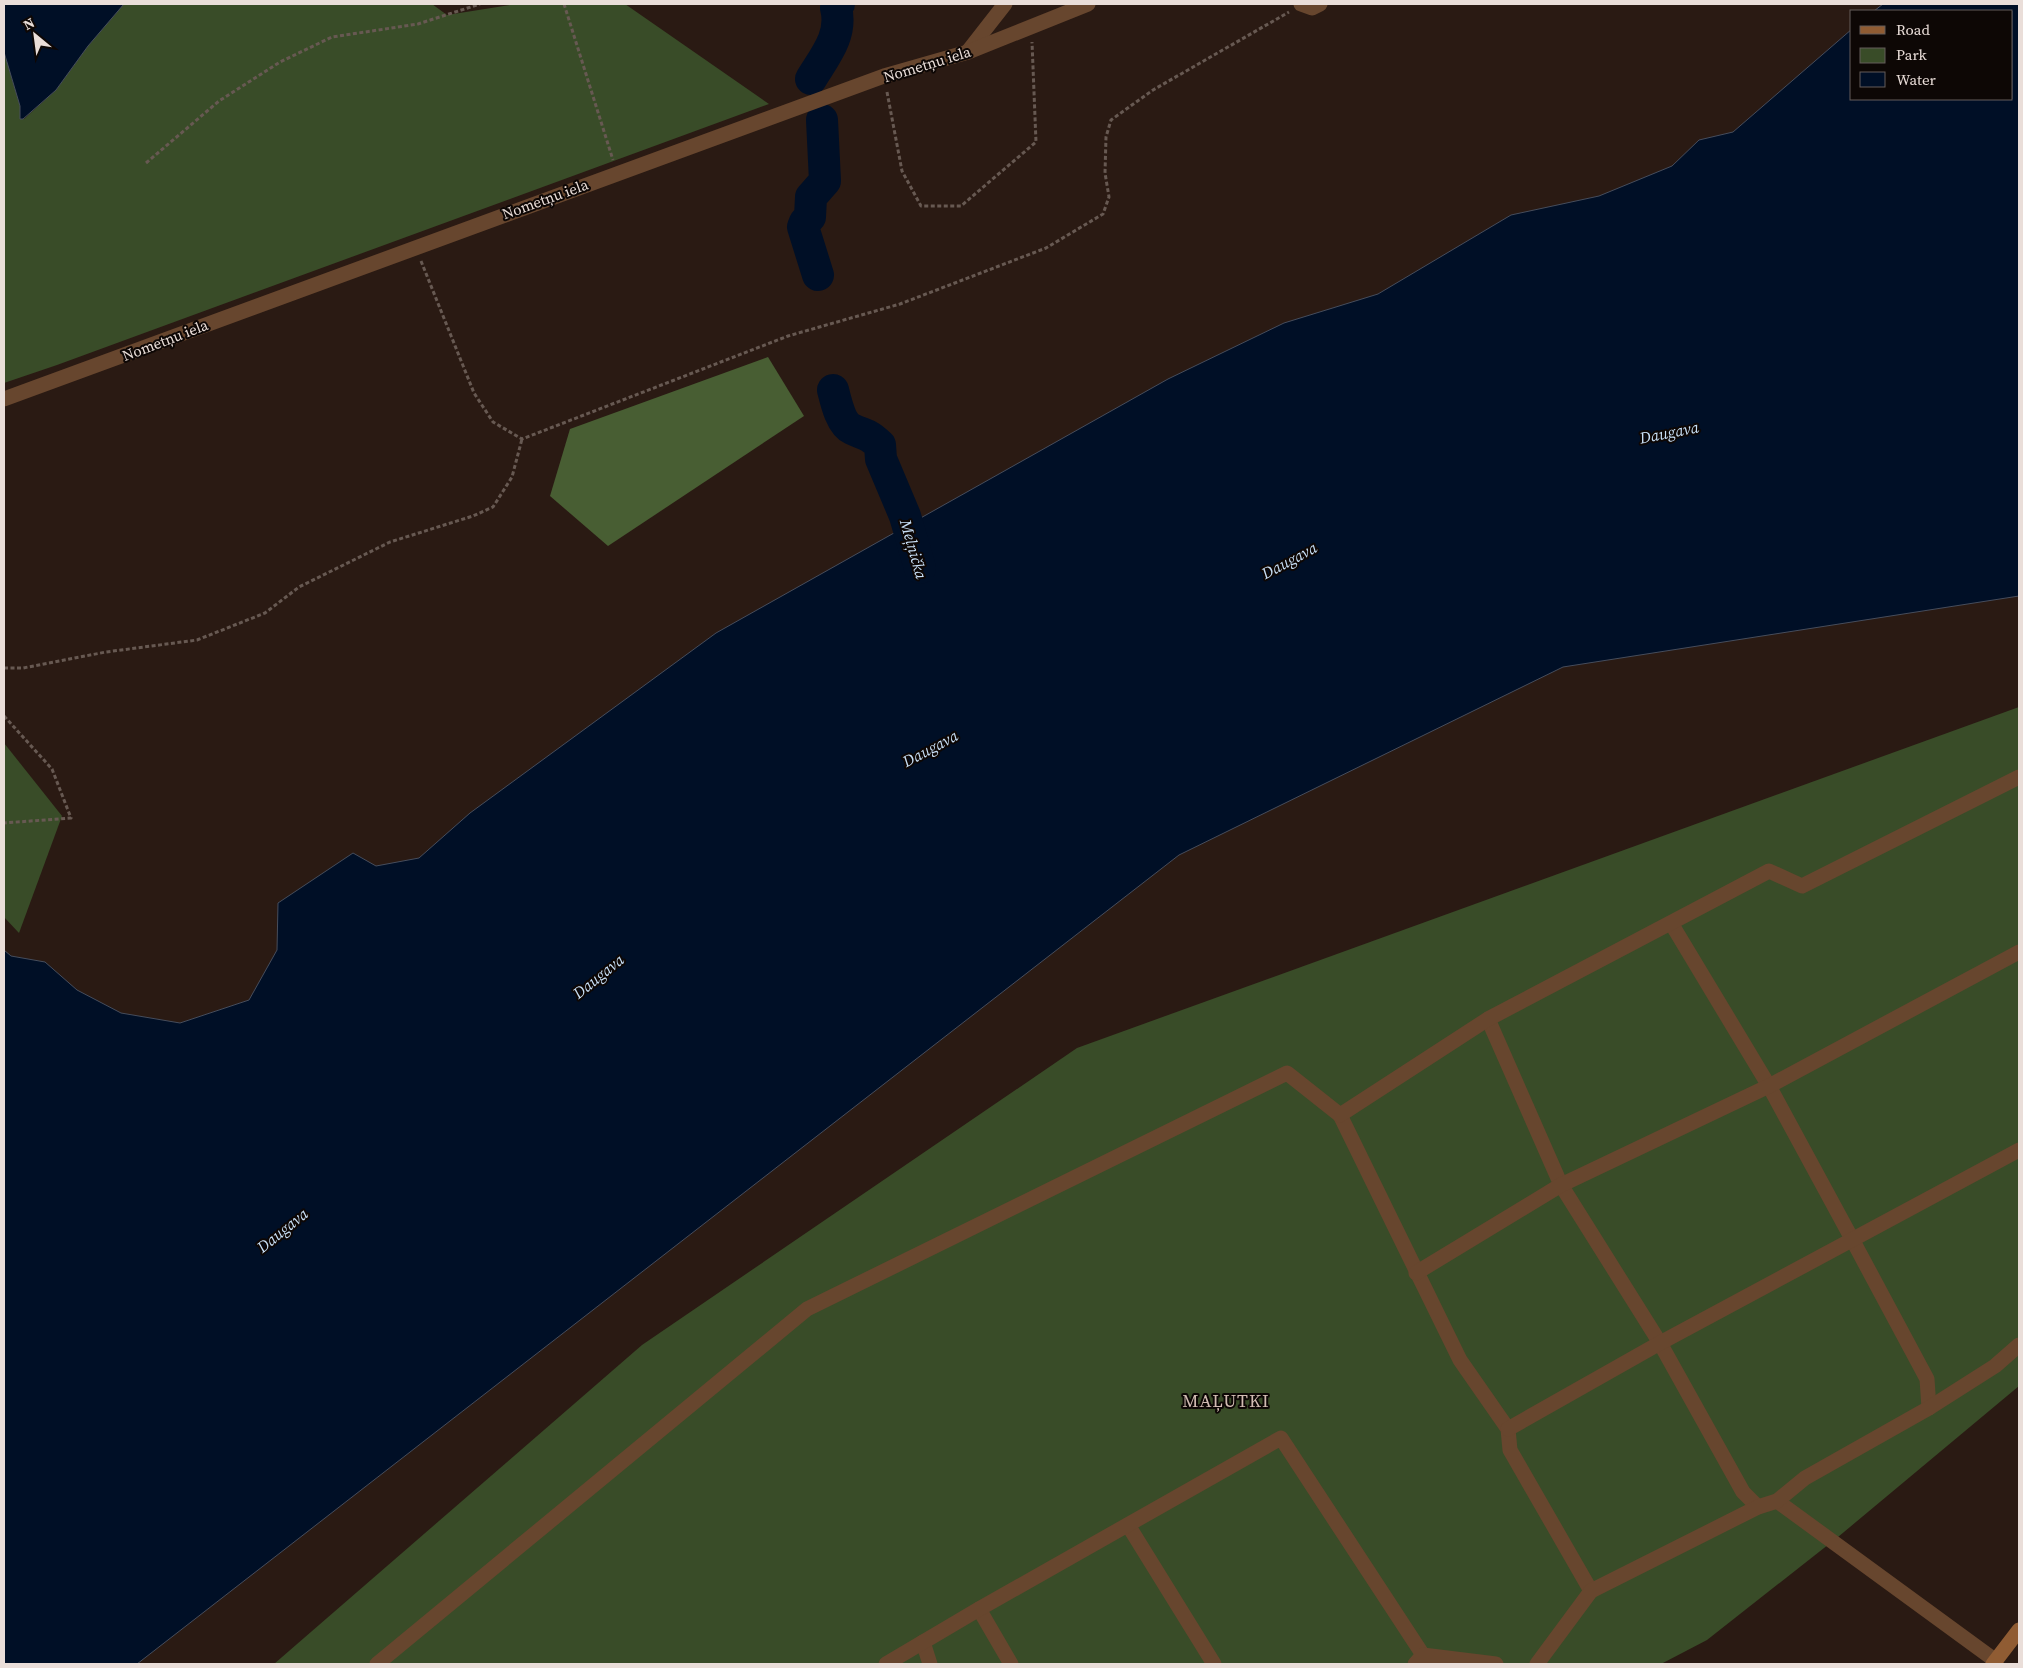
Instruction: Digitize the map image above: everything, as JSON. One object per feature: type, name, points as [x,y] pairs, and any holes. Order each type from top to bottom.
[{"type":"main road","points":[[1995,1663],[2017,1636]]},
{"type":"street","points":[[968,52],[1005,4]]},
{"type":"street","name":"Nometņu iela","points":[[4,399],[617,172],[884,76],[968,52],[1088,4]]},
{"type":"street","points":[[1301,4],[1312,8],[1320,4]]},
{"type":"street","points":[[1340,1115],[1488,1019],[1769,871],[1802,886],[2019,777]]},
{"type":"street","points":[[1671,923],[1769,1086],[1927,1380],[1929,1408]]},
{"type":"street","points":[[1416,1273],[1561,1185],[1769,1086],[2019,952]]},
{"type":"street","points":[[1488,1019],[1561,1185],[1660,1343],[1743,1492],[1758,1507]]},
{"type":"street","points":[[377,1664],[807,1308],[1287,1073],[1340,1115],[1460,1360],[1508,1429],[1510,1450],[1591,1591]]},
{"type":"street","points":[[1508,1429],[1660,1343],[2019,1150]]},
{"type":"street","points":[[1537,1664],[1591,1591],[1758,1507],[1777,1501],[1804,1478],[1929,1408],[1995,1366],[2019,1345]]},
{"type":"street","points":[[886,1664],[979,1608],[1281,1438],[1419,1660],[1496,1664]]},
{"type":"street","points":[[1777,1501],[1995,1663]]},
{"type":"street","points":[[1128,1525],[1214,1664]]},
{"type":"street","points":[[979,1608],[1011,1664]]},
{"type":"street","points":[[922,1642],[930,1664]]},
{"type":"path","points":[[146,163],[219,101],[280,62],[332,37],[418,24],[480,4]]},
{"type":"path","points":[[564,4],[617,172]]},
{"type":"path","points":[[522,439],[788,336],[900,304],[1046,248],[1103,214],[1109,197],[1106,173],[1106,137],[1111,120],[1153,90],[1301,4]]},
{"type":"path","points":[[884,76],[902,171],[921,206],[961,206],[1036,142],[1032,27]]},
{"type":"path","points":[[415,247],[474,393],[493,422],[522,439]]},
{"type":"path","points":[[4,668],[23,668],[106,652],[197,640],[265,614],[299,587],[390,542],[473,516],[493,507],[512,477],[522,439]]},
{"type":"path","points":[[4,716],[52,769],[71,818],[4,823]]},
{"type":"green space","points":[[124,4],[432,4],[447,15],[516,4],[625,4],[769,104],[4,383],[4,52],[20,106],[20,119],[24,119],[56,90],[88,46]]},
{"type":"green space","points":[[768,357],[804,416],[608,546],[550,496],[570,429]]},
{"type":"green space","points":[[2019,707],[2019,1386],[1838,1537],[1707,1640],[1661,1664],[274,1664],[642,1345],[1077,1048]]},
{"type":"green space","points":[[4,743],[62,816],[19,933],[4,917]]},
{"type":"water","points":[[4,4],[124,4],[88,46],[56,90],[23,119],[20,119],[20,106],[4,52]]},
{"type":"water","name":"Daugava","points":[[1883,4],[2019,4],[2019,596],[1563,667],[1179,855],[137,1664],[4,1664],[4,950],[11,956],[45,962],[77,990],[121,1013],[180,1023],[249,1000],[277,950],[278,903],[353,853],[376,866],[419,858],[470,813],[716,633],[1168,379],[1284,323],[1378,294],[1511,215],[1599,196],[1672,166],[1699,140],[1733,132],[1850,31],[1850,100],[2013,100],[2013,10],[1875,10]]},
{"type":"waterway","name":"Meļņička","points":[[811,79],[827,54],[835,36],[838,18],[836,8],[839,4]]},
{"type":"waterway","name":"Meļņička","points":[[818,275],[803,227],[810,217],[811,197],[825,181],[822,120]]},
{"type":"waterway","name":"Meļņička","points":[[833,390],[840,412],[848,426],[880,445],[881,459],[905,516],[920,568]]},
{"type":"district","name":"MAĻUTKI","points":[[1226,1400]]}]
